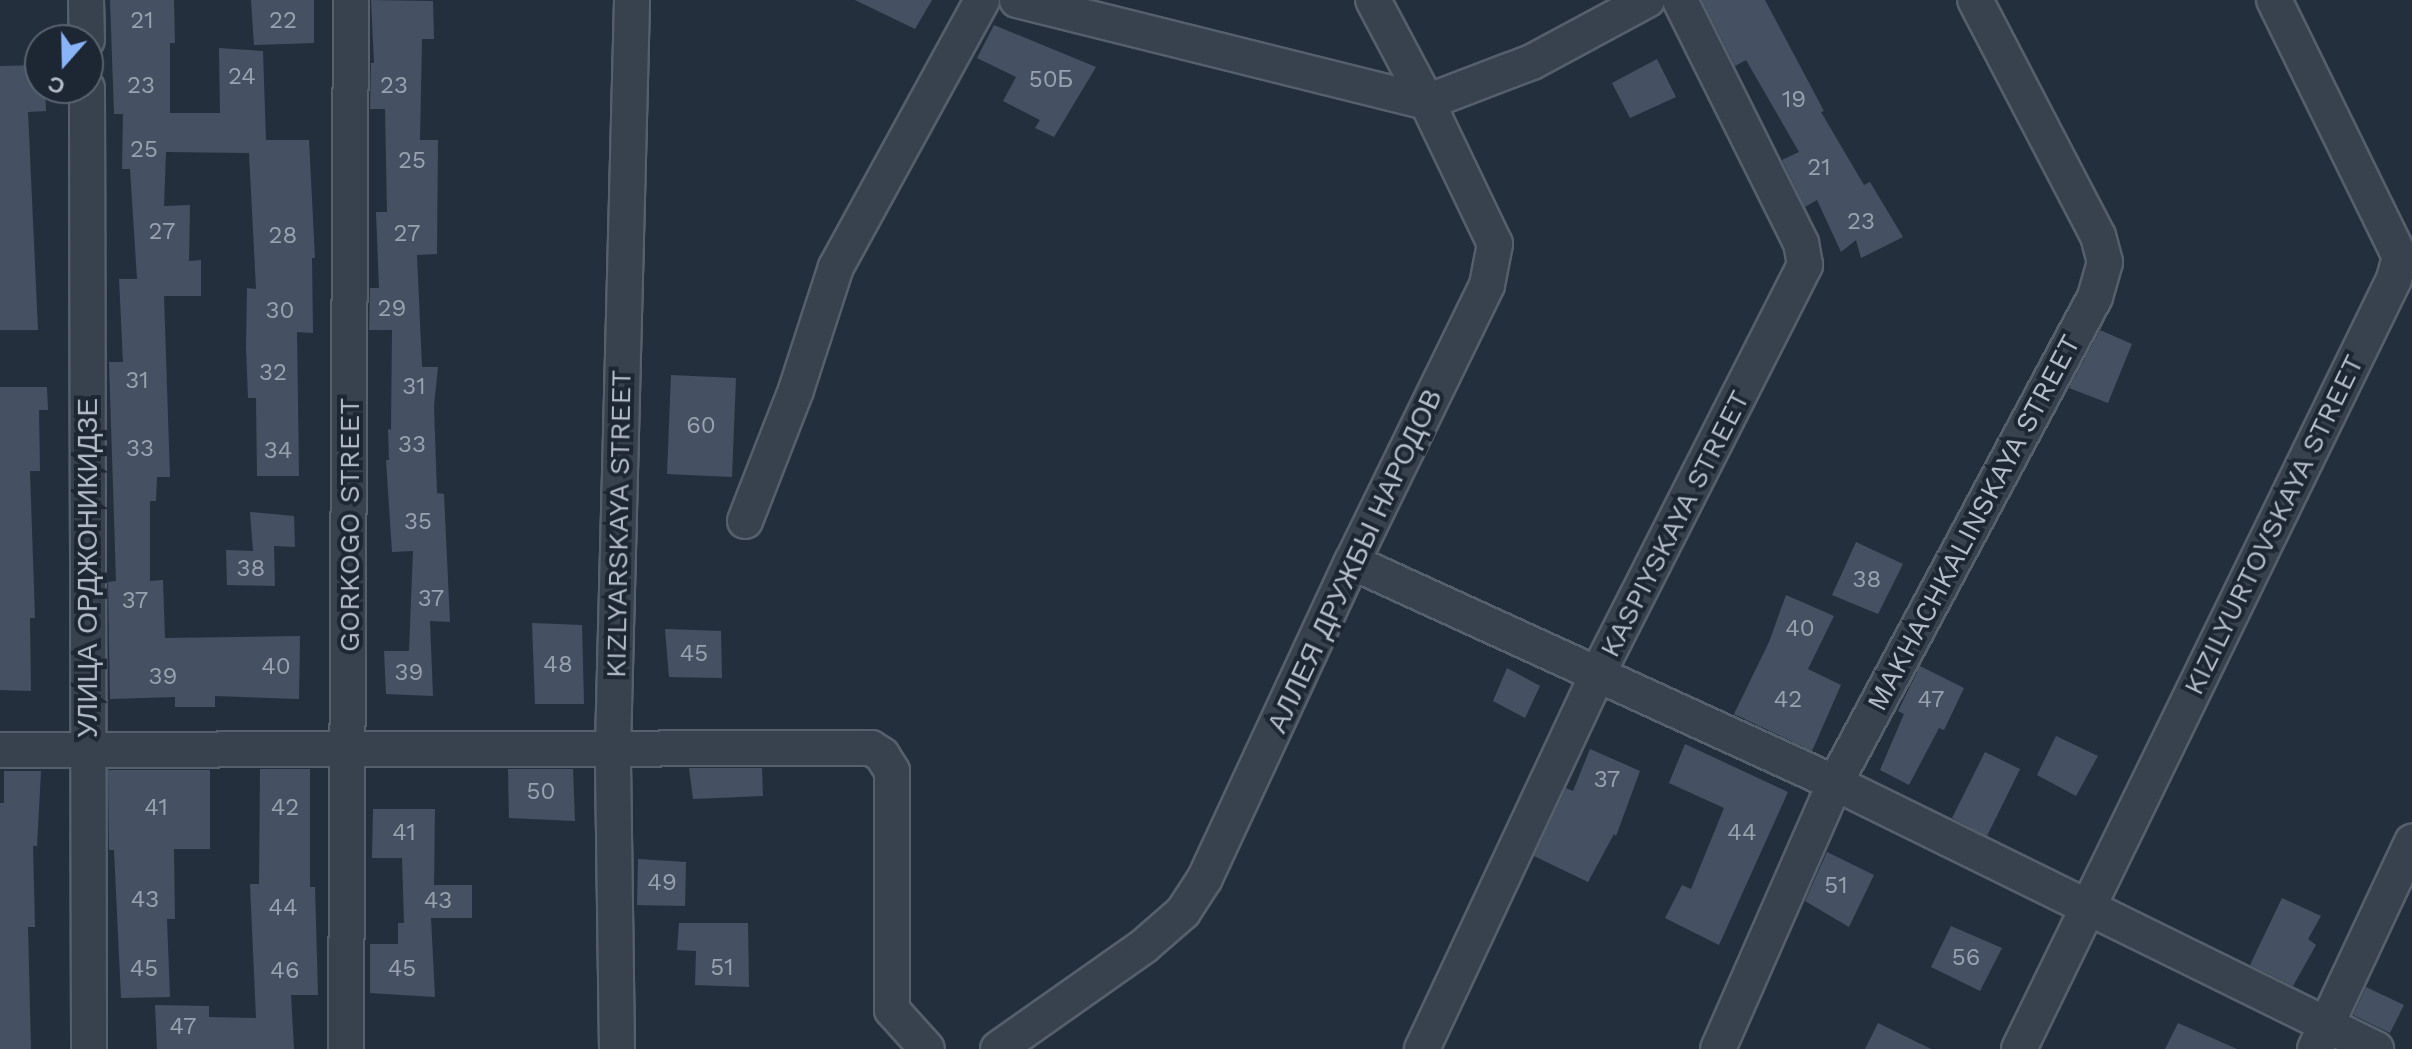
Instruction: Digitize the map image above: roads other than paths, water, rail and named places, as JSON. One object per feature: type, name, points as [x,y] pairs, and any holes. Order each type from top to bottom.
[{"type":"street","points":[[86,0],[87,24]]},
{"type":"street","name":"GORKOGO STREET","points":[[346,1049],[350,748],[351,0]]},
{"type":"street","name":"KIZLYARSKAYA STREET","points":[[617,1049],[613,747],[632,0]]},
{"type":"street","points":[[745,521],[796,390],[836,267],[982,0]]},
{"type":"street","points":[[1017,0],[1427,102],[1532,62],[1647,0]]},
{"type":"street","name":"АЛЛЕЯ ДРУЖБЫ НАРОДОВ","points":[[998,1049],[1144,946],[1183,912],[1205,878],[1352,562],[1487,285],[1495,261],[1495,244],[1427,102],[1373,0]]},
{"type":"street","name":"KASPIYSKAYA STREET","points":[[1422,1049],[1597,675],[1805,265],[1801,243],[1680,0]]},
{"type":"street","name":"MAKHACHKALINSKAYA STREET","points":[[1718,1049],[1835,783],[2095,297],[2105,262],[2098,236],[1975,0]]},
{"type":"street","name":"KIZILYURTOVSKAYA STREET","points":[[2019,1049],[2394,279],[2400,257],[2274,0]]},
{"type":"street","name":"УЛИЦА ОРДЖОНИКИДЗЕ","points":[[87,104],[89,1049]]},
{"type":"street","points":[[1352,562],[1835,783],[2087,907],[2321,1037],[2376,1049]]},
{"type":"street","points":[[0,750],[871,748],[882,755],[892,771],[892,1049]]},
{"type":"street","points":[[2321,1037],[2412,842]]},
{"type":"street","points":[[892,1010],[927,1049]]}]
